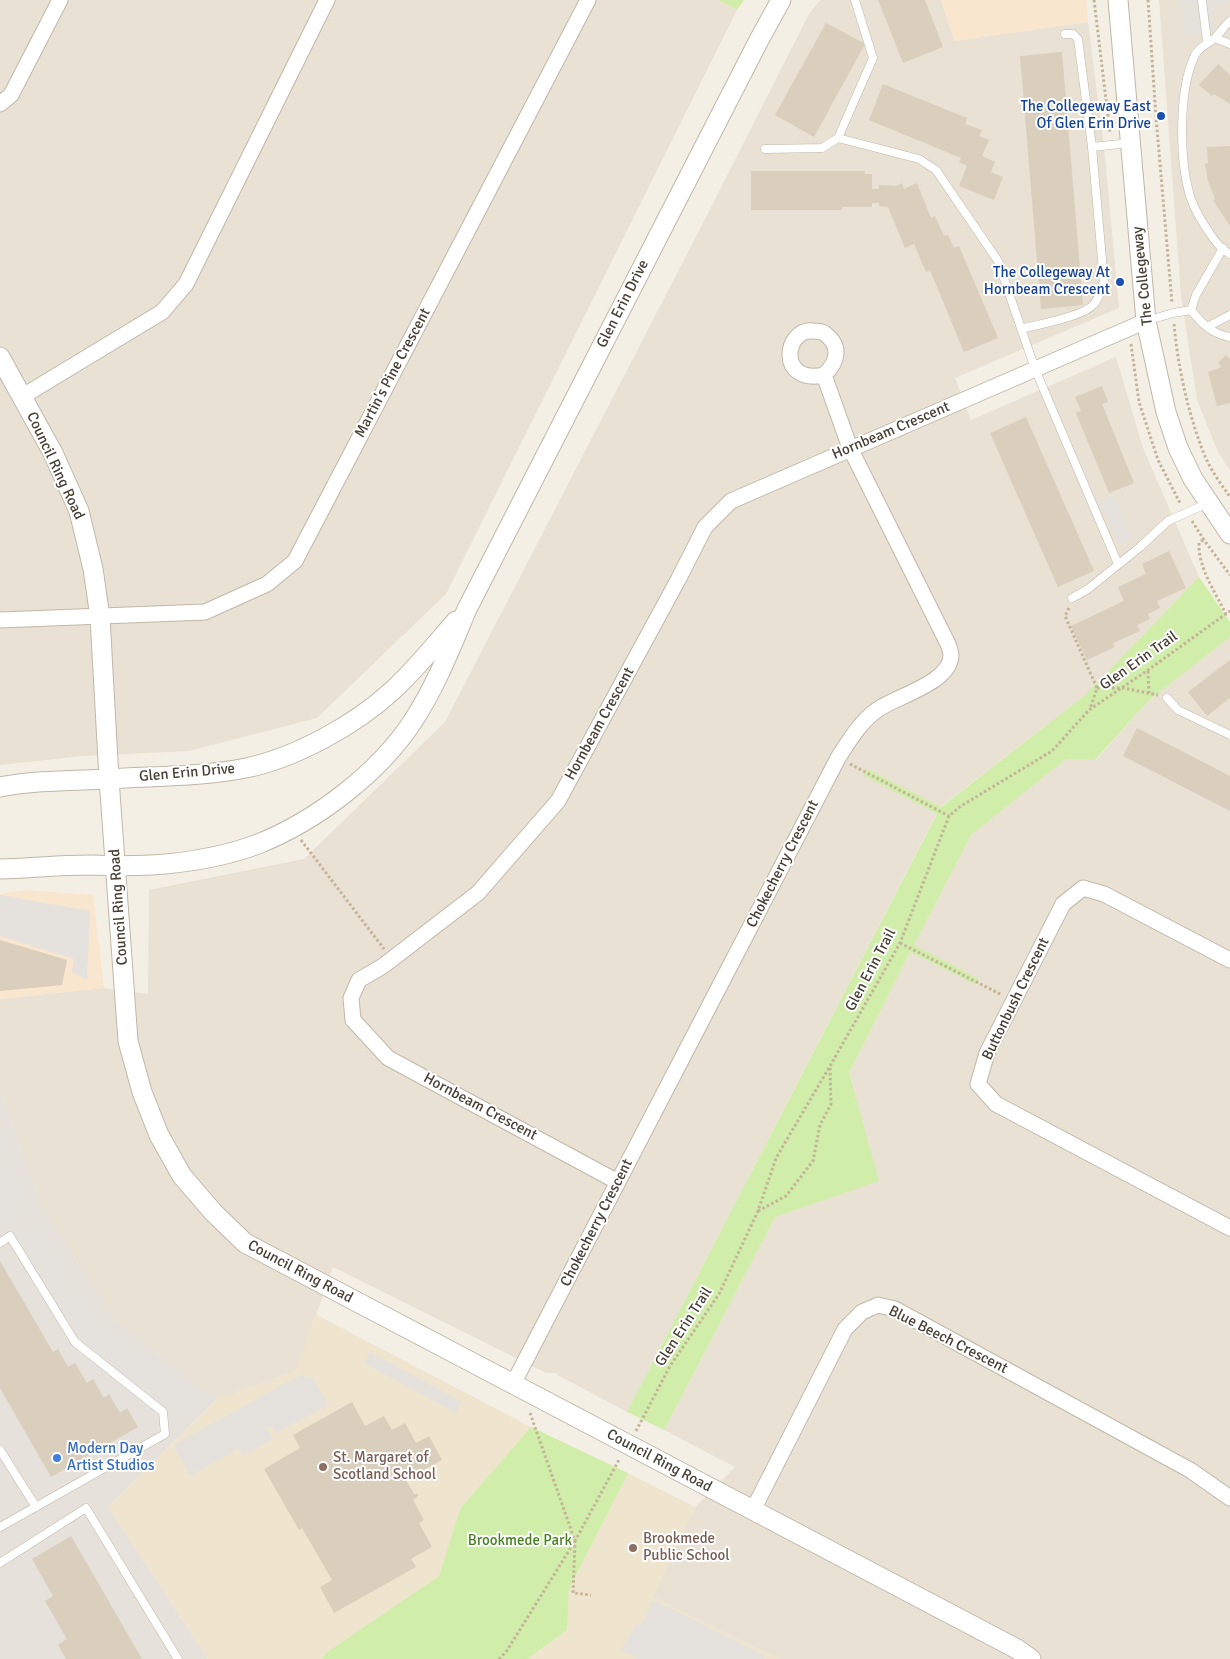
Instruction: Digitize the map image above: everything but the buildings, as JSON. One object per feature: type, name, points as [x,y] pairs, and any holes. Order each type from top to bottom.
[{"type":"street","points":[[0,104],[12,95],[60,0]]},
{"type":"street","points":[[23,396],[162,312],[186,284],[327,0]]},
{"type":"street","name":"Martin's Pine Crescent","points":[[0,620],[206,612],[267,584],[295,561],[588,0]]},
{"type":"street","name":"Glen Erin Drive","points":[[0,869],[166,864],[213,856],[258,844],[291,828],[347,793],[384,756],[412,723],[434,686],[467,609],[754,49],[781,0]]},
{"type":"street","name":"The Collegeway","points":[[1118,0],[1146,321],[1166,412],[1178,448],[1193,479],[1230,534]]},
{"type":"street","name":"Hornbeam Crescent","points":[[618,1182],[388,1058],[353,1020],[351,998],[358,980],[392,959],[478,893],[558,801],[705,527],[731,501],[1146,321]]},
{"type":"street","name":"Council Ring Road","points":[[0,357],[53,453],[79,511],[93,569],[100,617],[109,779],[128,1041],[142,1092],[159,1135],[182,1176],[214,1213],[245,1244],[1017,1649],[1031,1659]]},
{"type":"street","name":"Chokecherry Crescent","points":[[513,1384],[838,758],[853,734],[877,710],[910,694],[944,674],[952,656],[948,644],[850,448],[824,375]]},
{"type":"street","name":"Glen Erin Drive","points":[[0,787],[40,782],[209,774],[246,768],[284,756],[360,716],[392,691],[467,609]]},
{"type":"street","name":"Buttonbush Crescent","points":[[1230,960],[1104,894],[1083,888],[1063,904],[987,1053],[978,1084],[996,1104],[1230,1228]]},
{"type":"street","name":"Blue Beech Crescent","points":[[753,1510],[845,1329],[862,1312],[878,1305],[895,1309],[1190,1470],[1230,1498]]},
{"type":"lane","points":[[766,149],[822,148],[838,138],[873,58],[855,0]]},
{"type":"lane","points":[[1202,0],[1207,42]]},
{"type":"lane","points":[[1230,21],[1220,30],[1215,38],[1200,48],[1195,56],[1184,95],[1183,160],[1191,198],[1201,220],[1213,238],[1230,254]]},
{"type":"lane","points":[[1021,329],[1082,313],[1094,304],[1104,282],[1092,147],[1078,39],[1073,34],[1065,34]]},
{"type":"lane","points":[[1215,38],[1230,44]]},
{"type":"lane","points":[[838,138],[919,159],[936,170],[998,261],[1035,369],[1118,564]]},
{"type":"lane","points":[[1092,147],[1131,143]]},
{"type":"lane","points":[[1191,310],[1196,295],[1222,248]]},
{"type":"lane","points":[[1146,321],[1191,310]]},
{"type":"lane","points":[[1191,310],[1201,324],[1220,335],[1230,337]]},
{"type":"lane","points":[[1207,327],[1230,315]]},
{"type":"lane","points":[[1072,598],[1088,589],[1140,547],[1168,521],[1208,503]]},
{"type":"lane","points":[[1167,698],[1178,710],[1230,735]]},
{"type":"lane","points":[[0,1243],[10,1236],[75,1342],[163,1412],[165,1434],[0,1527]]},
{"type":"lane","points":[[0,1450],[36,1507]]},
{"type":"lane","points":[[0,1563],[86,1508],[178,1659]]},
{"type":"path","points":[[1148,0],[1176,351],[1187,401],[1205,456],[1230,497]]},
{"type":"path","points":[[1204,540],[1199,543],[1199,553],[1208,579],[1226,614]]},
{"type":"path","points":[[1072,598],[1066,616],[1097,688],[1090,710]]},
{"type":"path","name":"Glen Erin Trail","points":[[634,1434],[670,1366],[719,1294],[758,1211],[776,1158],[900,943],[949,816],[961,806],[1052,751],[1090,710],[1230,611]]},
{"type":"path","points":[[1097,688],[1123,688],[1149,693],[1148,670]]},
{"type":"path","points":[[838,758],[949,816]]},
{"type":"path","points":[[291,828],[392,959]]},
{"type":"path","points":[[900,943],[1014,1000]]},
{"type":"path","points":[[758,1211],[786,1196],[813,1161],[820,1125],[831,1104],[830,1066]]},
{"type":"path","points":[[529,1412],[574,1541],[573,1593],[591,1595]]},
{"type":"path","points":[[499,1659],[506,1652],[574,1541],[622,1455]]},
{"type":"shaded area","points":[[0,0],[718,0],[737,10],[446,594],[317,718],[189,751],[83,756],[0,765]]},
{"type":"shaded area","points":[[820,0],[941,0],[954,41],[1088,22],[1105,156],[1119,308],[955,378],[971,420],[1116,357],[1143,448],[1199,577],[1084,696],[940,807],[865,769],[863,775],[937,813],[627,1412],[554,1373],[546,1373],[333,1267],[297,1370],[216,1400],[113,1318],[42,1207],[0,1090],[0,999],[104,988],[148,994],[149,890],[304,859],[445,722],[809,14]]},
{"type":"shaded area","points":[[941,0],[1086,0],[1088,22],[954,41]]},
{"type":"shaded area","points":[[1159,0],[1230,0],[1230,470],[1218,452],[1197,400],[1181,296]]},
{"type":"shaded area","points":[[1182,0],[1228,0],[1229,3],[1212,5],[1215,31],[1185,34]]},
{"type":"shaded area","points":[[1114,495],[1132,539],[1119,545],[1100,501]]},
{"type":"shaded area","points":[[1230,637],[1230,1659],[779,1659],[652,1597],[695,1507],[735,1467],[664,1430],[775,1217],[878,1181],[849,1073],[910,952],[976,985],[979,980],[914,945],[971,835],[1066,759],[1096,760],[1148,701]]},
{"type":"shaded area","points":[[26,890],[93,895],[104,988],[0,999],[0,894]]},
{"type":"shaded area","points":[[0,895],[90,911],[87,980],[72,972],[74,959],[0,936]]},
{"type":"shaded area","points":[[0,1090],[42,1207],[113,1318],[216,1400],[108,1507],[208,1659],[0,1659]]},
{"type":"shaded area","points":[[0,1120],[30,1212],[0,1229]]},
{"type":"shaded area","points":[[37,1222],[97,1319],[203,1398],[169,1427],[73,1353],[8,1240]]},
{"type":"shaded area","name":"St. Margaret of Scotland School","points":[[315,1314],[531,1427],[460,1509],[439,1576],[326,1653],[322,1659],[208,1659],[108,1507],[216,1400],[297,1370]]},
{"type":"shaded area","points":[[370,1352],[462,1402],[456,1413],[364,1363]]},
{"type":"shaded area","points":[[303,1374],[306,1380],[312,1376],[328,1405],[276,1433],[271,1426],[267,1428],[273,1439],[242,1456],[238,1449],[190,1476],[173,1445]]},
{"type":"shaded area","name":"Brookmede Public School","points":[[628,1473],[695,1507],[652,1597],[779,1659],[527,1659],[567,1630],[569,1589]]},
{"type":"shaded area","points":[[653,1600],[765,1656],[764,1659],[635,1659],[635,1657],[621,1650],[636,1624],[642,1625]]},
{"type":"green space","points":[[718,0],[744,0],[737,10]]},
{"type":"green space","points":[[1199,577],[1230,622],[1230,637],[1148,701],[1095,760],[1066,759],[971,835],[914,945],[979,979],[976,985],[910,952],[849,1073],[879,1181],[775,1217],[664,1430],[627,1412],[937,814],[863,775],[865,768],[941,807],[1084,696]]},
{"type":"green space","name":"Brookmede Park","points":[[531,1427],[628,1473],[569,1589],[567,1630],[527,1659],[322,1659],[326,1653],[439,1576],[460,1509]]},
{"type":"place","name":"The Collegeway East Of Glen Erin Drive","points":[[1161,116]]},
{"type":"place","name":"The Collegeway At Hornbeam Crescent","points":[[1120,282]]},
{"type":"place","name":"Modern Day Artist Studios","points":[[57,1458]]},
{"type":"place","name":"St. Margaret of Scotland School","points":[[323,1467]]},
{"type":"place","name":"Brookmede Public School","points":[[633,1548]]}]
